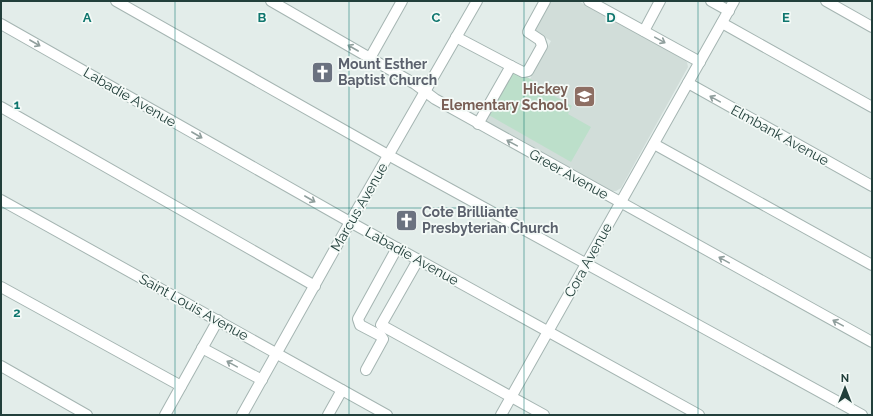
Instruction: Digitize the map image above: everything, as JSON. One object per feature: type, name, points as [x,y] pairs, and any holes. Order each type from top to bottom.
[{"type":"street","points":[[116,1],[388,155],[862,415]]},
{"type":"street","name":"Greer Avenue","points":[[271,1],[415,84],[435,99],[478,124],[872,342]]},
{"type":"street","points":[[370,58],[402,1]]},
{"type":"street","name":"Marcus Avenue","points":[[242,415],[388,155],[477,1]]},
{"type":"street","points":[[456,37],[523,72],[528,71],[542,46],[540,40],[528,32],[545,1]]},
{"type":"street","points":[[589,1],[700,62]]},
{"type":"street","points":[[644,31],[660,1]]},
{"type":"street","points":[[711,1],[729,11]]},
{"type":"street","name":"Cora Avenue","points":[[502,415],[734,1]]},
{"type":"street","points":[[826,1],[872,27]]},
{"type":"street","points":[[722,23],[872,108]]},
{"type":"street","name":"Labadie Avenue","points":[[1,24],[350,222],[698,415]]},
{"type":"street","points":[[478,124],[511,66]]},
{"type":"street","name":"Elmbank Avenue","points":[[688,83],[872,186]]},
{"type":"street","points":[[1,107],[315,286]]},
{"type":"street","points":[[654,144],[872,265]]},
{"type":"street","name":"Saint Louis Avenue","points":[[1,200],[387,415]]},
{"type":"street","points":[[366,370],[383,339],[381,336],[360,325],[358,319],[397,248]]},
{"type":"street","points":[[418,260],[381,325],[544,415]]},
{"type":"street","points":[[1,287],[181,386]]},
{"type":"street","points":[[165,415],[218,320]]},
{"type":"street","points":[[202,348],[262,380]]},
{"type":"street","points":[[1,366],[87,415]]},
{"type":"street","points":[[328,415],[342,390]]},
{"type":"shaded area","name":"Hickey Elementary School","points":[[549,1],[578,1],[687,62],[688,67],[621,188],[616,191],[609,191],[484,120],[516,71],[530,79],[551,41],[535,31],[535,27]]},
{"type":"green space","points":[[516,71],[541,85],[540,88],[572,106],[568,114],[591,127],[571,162],[487,114],[510,74]]},
{"type":"place","name":"Mount Esther Baptist Church","points":[[322,72]]},
{"type":"place","name":"Hickey Elementary School","points":[[584,97]]},
{"type":"place","name":"Cote Brilliante Presbyterian Church","points":[[406,220]]}]
